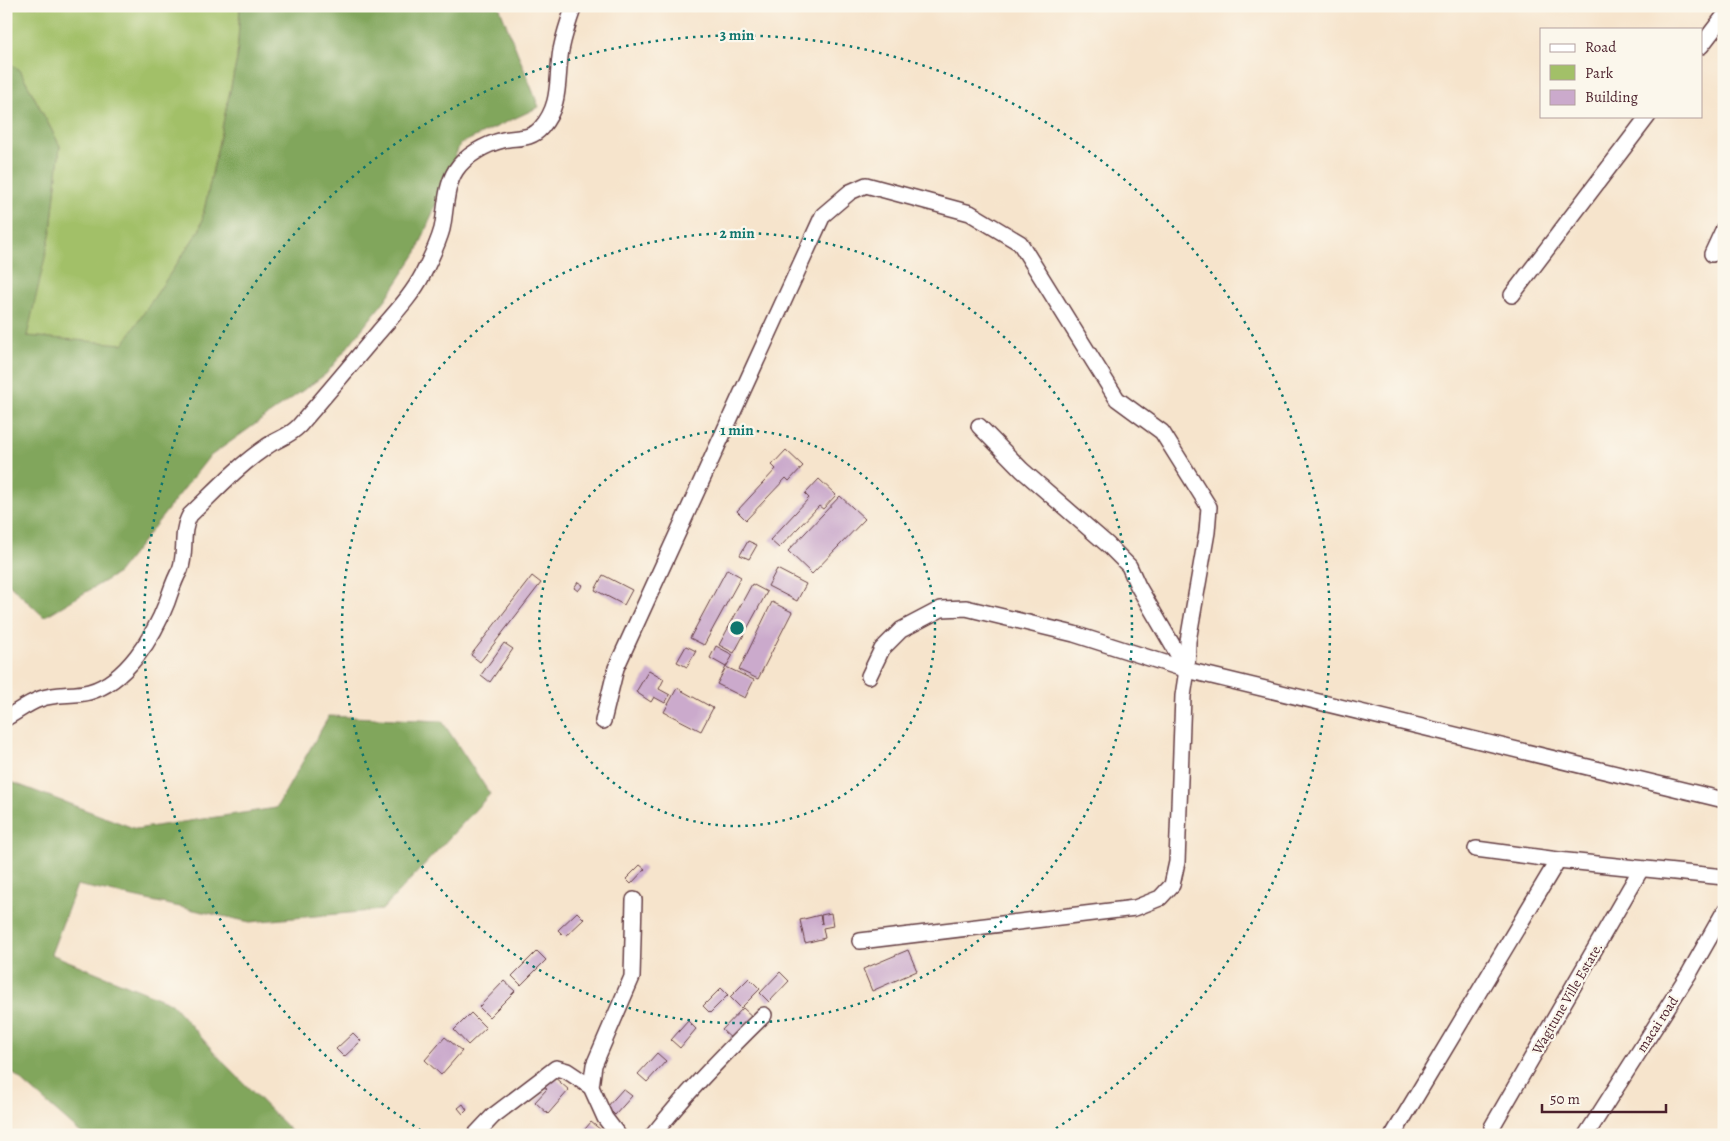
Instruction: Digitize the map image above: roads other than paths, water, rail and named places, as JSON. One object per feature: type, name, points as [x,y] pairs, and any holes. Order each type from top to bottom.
[{"type":"street","points":[[6,718],[40,699],[88,692],[104,687],[114,680],[136,658],[156,624],[180,570],[183,561],[184,532],[190,515],[231,475],[267,446],[289,435],[299,426],[412,293],[435,248],[442,228],[450,181],[461,164],[469,157],[494,143],[527,137],[539,130],[548,120],[554,108],[558,91],[557,77],[561,48],[574,6]]},
{"type":"street","points":[[1702,45],[1724,16]]},
{"type":"street","points":[[1512,295],[1646,118]]},
{"type":"street","points":[[603,721],[616,668],[823,215],[850,192],[866,185],[970,213],[1020,243],[1117,399],[1162,432],[1209,507],[1207,532],[1188,641],[1187,670],[1183,696],[1177,862],[1172,885],[1160,898],[1135,908],[860,942]]},
{"type":"street","points":[[1712,254],[1724,228]]},
{"type":"street","points":[[979,426],[1022,470],[1108,545],[1129,566],[1138,586],[1187,670]]},
{"type":"street","points":[[869,676],[882,649],[901,630],[941,609],[966,608],[1074,634],[1187,670],[1724,800]]},
{"type":"street","points":[[1476,850],[1724,877]]},
{"type":"street","points":[[1393,1135],[1558,860]]},
{"type":"street","name":"Wagitune Ville Estate.","points":[[1492,1127],[1641,869]]},
{"type":"street","points":[[591,1087],[594,1066],[632,977],[634,900]]},
{"type":"street","name":"macai road","points":[[1586,1135],[1690,972],[1724,912]]},
{"type":"street","points":[[653,1135],[725,1053],[764,1015]]},
{"type":"street","points":[[475,1135],[493,1116],[556,1068],[567,1071],[591,1087],[605,1118],[618,1135]]}]
